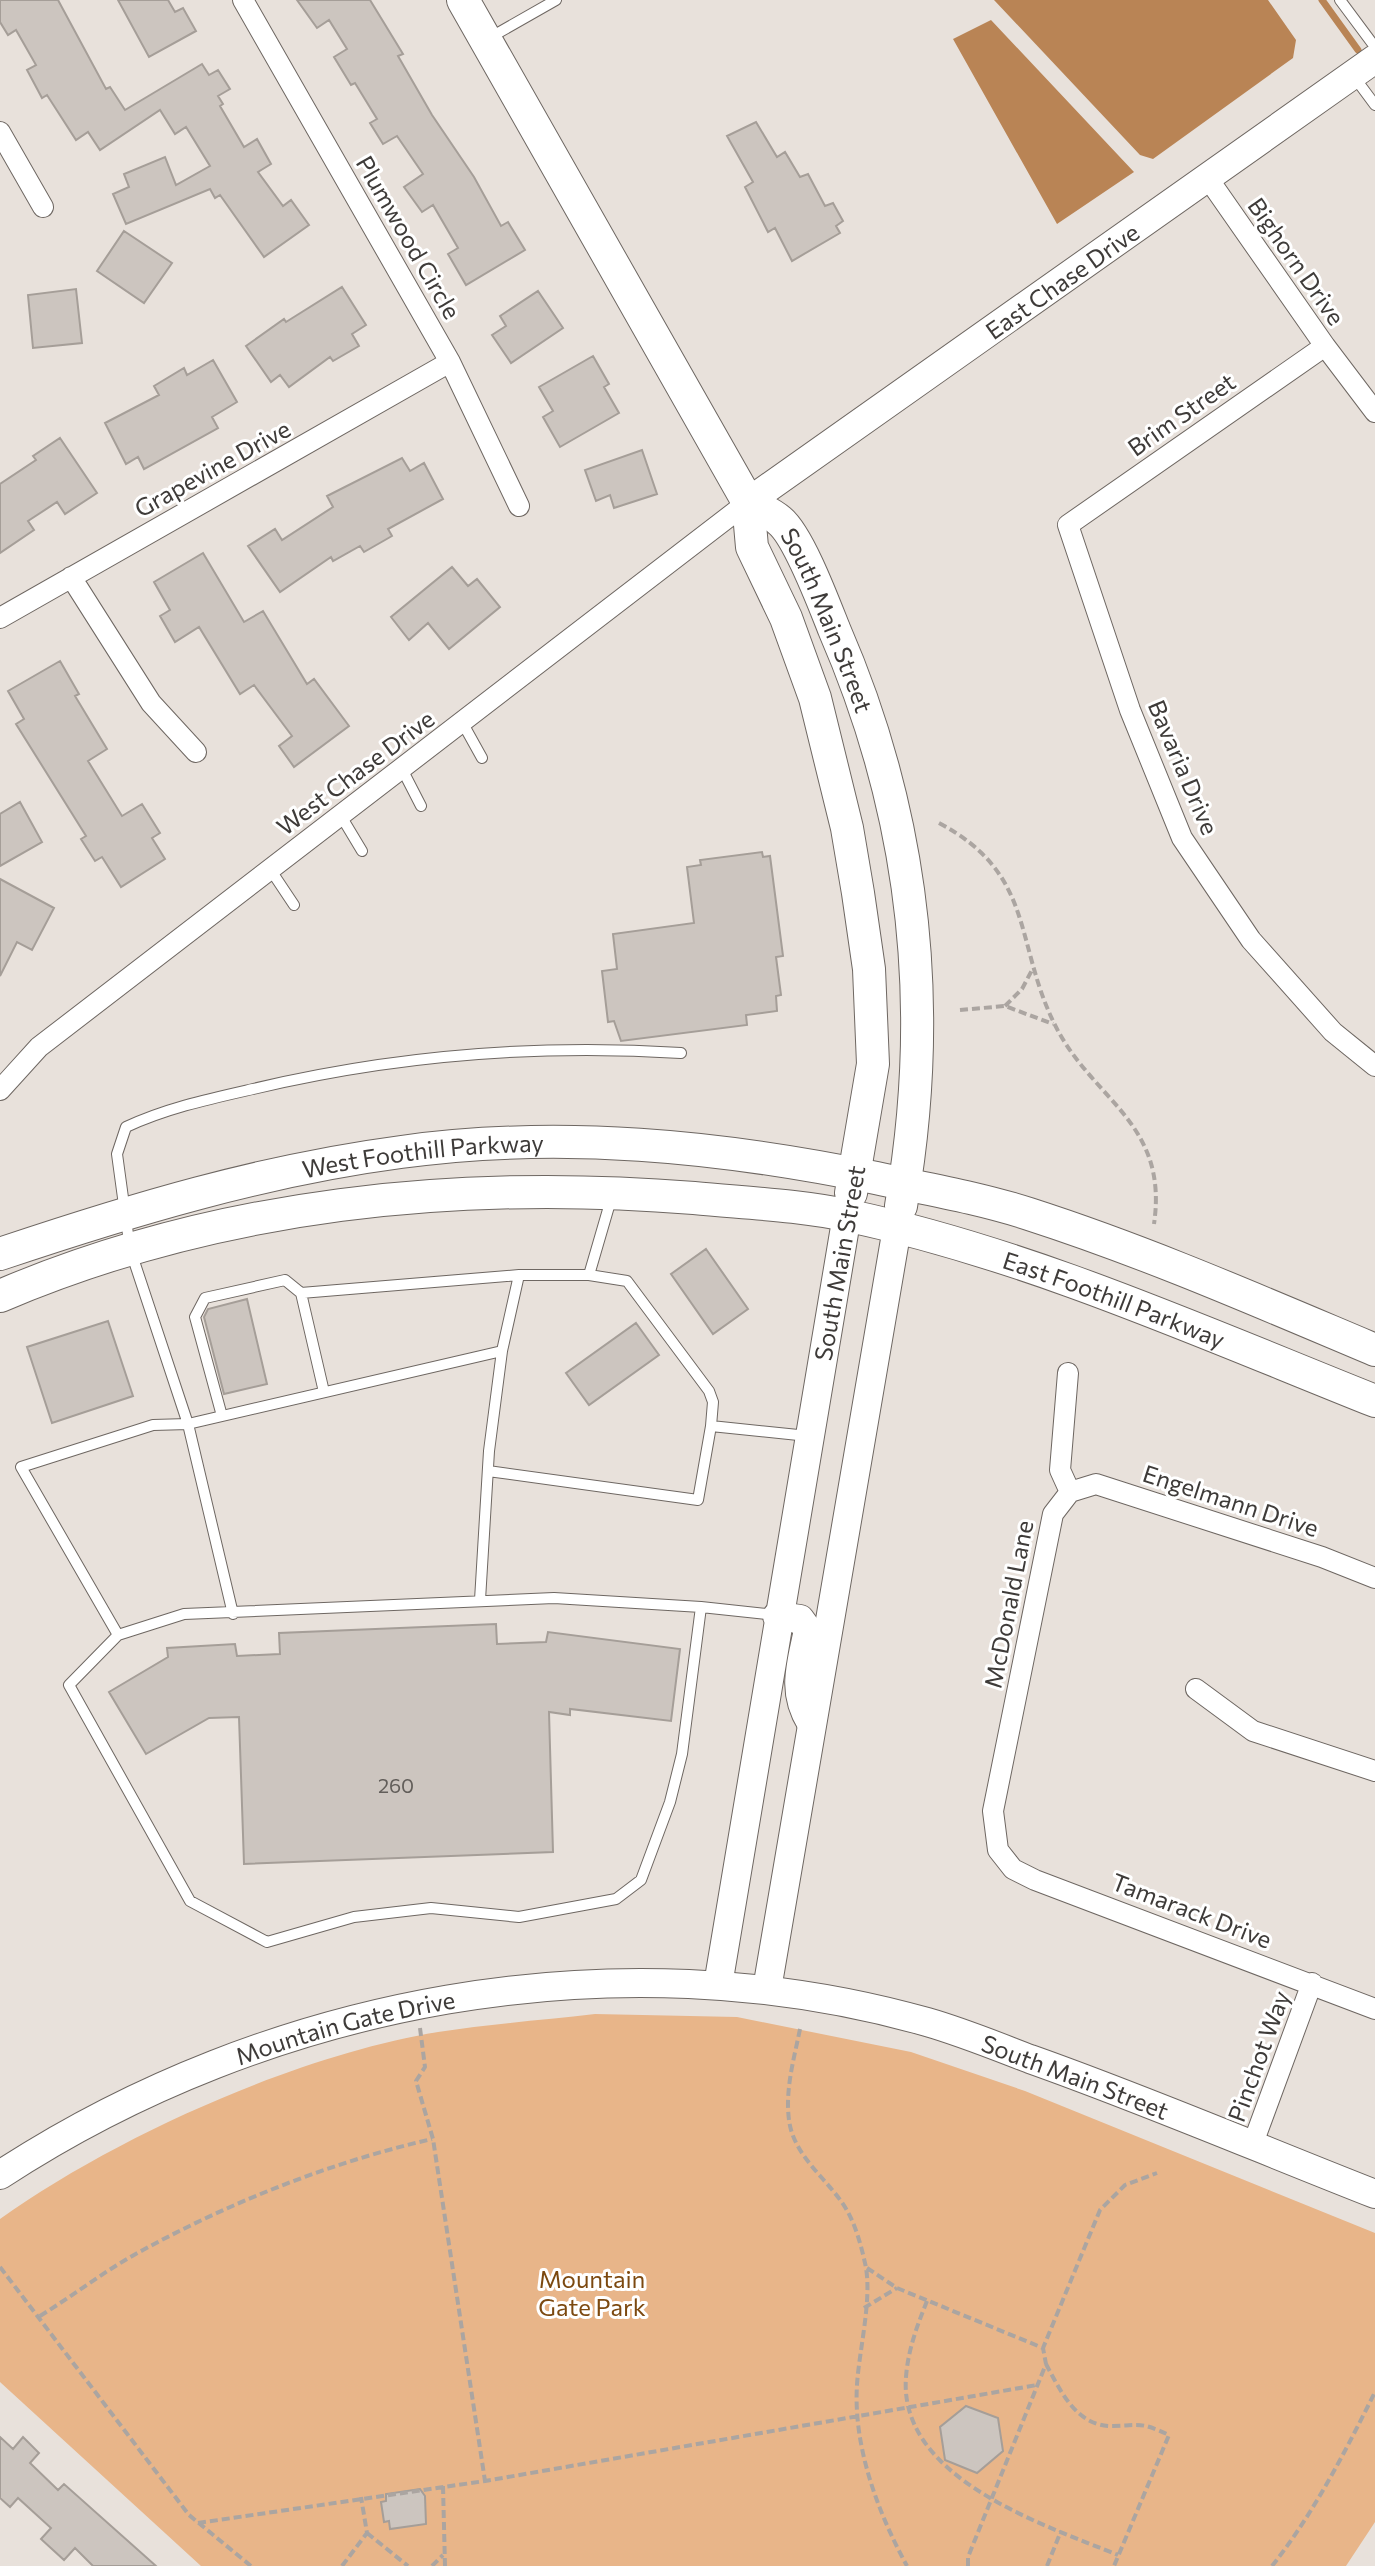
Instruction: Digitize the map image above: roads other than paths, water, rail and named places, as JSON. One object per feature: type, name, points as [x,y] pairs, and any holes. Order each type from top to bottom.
[{"type":"main road","name":"South Main Street","points":[[463,0],[748,502],[752,547],[786,618],[815,698],[847,828],[869,969],[873,1064],[777,1616],[718,1985],[767,1989],[928,2022],[1140,2098],[1375,2194]]},
{"type":"main road","name":"East Chase Drive","points":[[748,502],[1364,67]]},
{"type":"main road","name":"South Main Street","points":[[748,502],[782,522],[812,576],[849,663],[887,778],[907,873],[919,1049],[905,1184],[767,1989]]},
{"type":"main road","name":"West Foothill Parkway","points":[[0,1254],[124,1213],[264,1176],[402,1151],[582,1141],[702,1149],[855,1174]]},
{"type":"main road","name":"East Foothill Parkway","points":[[855,1174],[1055,1223],[1150,1257],[1375,1350]]},
{"type":"main road","name":"West Foothill Parkway","points":[[0,1296],[130,1249],[272,1215],[410,1195],[583,1191],[733,1202],[847,1215]]},
{"type":"main road","name":"East Foothill Parkway","points":[[847,1215],[1012,1262],[1138,1307],[1375,1401]]},
{"type":"main road","points":[[777,1616],[800,1619],[808,1630],[796,1688],[800,1705],[811,1723]]},
{"type":"main road","name":"Mountain Gate Drive","points":[[0,2175],[59,2136],[176,2081],[290,2037],[414,2005],[507,1988],[718,1985]]},
{"type":"street","name":"Plumwood Circle","points":[[243,0],[450,362],[519,506]]},
{"type":"street","points":[[0,132],[43,207]]},
{"type":"street","name":"Bighorn Drive","points":[[1207,177],[1375,412]]},
{"type":"street","name":"Brim Street","points":[[1068,525],[1325,346]]},
{"type":"street","name":"Grapevine Drive","points":[[0,618],[450,362]]},
{"type":"street","name":"West Chase Drive","points":[[0,1090],[39,1047],[748,502]]},
{"type":"street","name":"Bavaria Drive","points":[[1068,525],[1130,710],[1182,838],[1251,940],[1333,1032],[1375,1066]]},
{"type":"street","points":[[71,577],[151,703],[196,752]]},
{"type":"street","points":[[1068,1373],[1060,1470],[1070,1492]]},
{"type":"street","name":"Engelmann Drive","points":[[1070,1492],[1096,1484],[1322,1557],[1375,1578]]},
{"type":"street","name":"McDonald Lane","points":[[998,1850],[993,1811],[1021,1671],[1053,1514],[1070,1492]]},
{"type":"street","points":[[1196,1689],[1253,1731],[1375,1771]]},
{"type":"street","name":"Tamarack Drive","points":[[998,1850],[1013,1869],[1035,1880],[1375,2009]]},
{"type":"street","name":"Pinchot Way","points":[[1252,2146],[1312,1983]]},
{"type":"lane","points":[[486,40],[556,0]]},
{"type":"lane","points":[[1340,0],[1375,47]]},
{"type":"lane","points":[[1364,67],[1375,105]]},
{"type":"lane","points":[[462,722],[482,758]]},
{"type":"lane","points":[[402,769],[421,806]]},
{"type":"lane","points":[[341,816],[362,851]]},
{"type":"lane","points":[[270,869],[294,905]]},
{"type":"lane","points":[[233,1614],[188,1424],[130,1249],[117,1154],[126,1127],[162,1111],[323,1073],[457,1056],[613,1049],[681,1053]]},
{"type":"lane","points":[[589,1275],[612,1194]]},
{"type":"lane","points":[[480,1600],[488,1471],[502,1351],[519,1275]]},
{"type":"lane","points":[[301,1293],[519,1275],[589,1275],[627,1281],[709,1391],[713,1402],[698,1500],[488,1471]]},
{"type":"lane","points":[[222,1416],[195,1317],[205,1298],[285,1280],[301,1293],[324,1392]]},
{"type":"lane","points":[[118,1635],[21,1467],[153,1425],[188,1424],[502,1351]]},
{"type":"lane","points":[[711,1426],[808,1436]]},
{"type":"lane","points":[[701,1607],[682,1754],[670,1802],[641,1880],[616,1899],[519,1917],[431,1908],[354,1917],[267,1942],[190,1901],[69,1685],[118,1635],[184,1614],[554,1598],[701,1607],[777,1616]]},
{"type":"waterway","points":[[1322,0],[1358,50]]},
{"type":"park label","name":"Mountain Gate Park","points":[[592,2292]]}]
